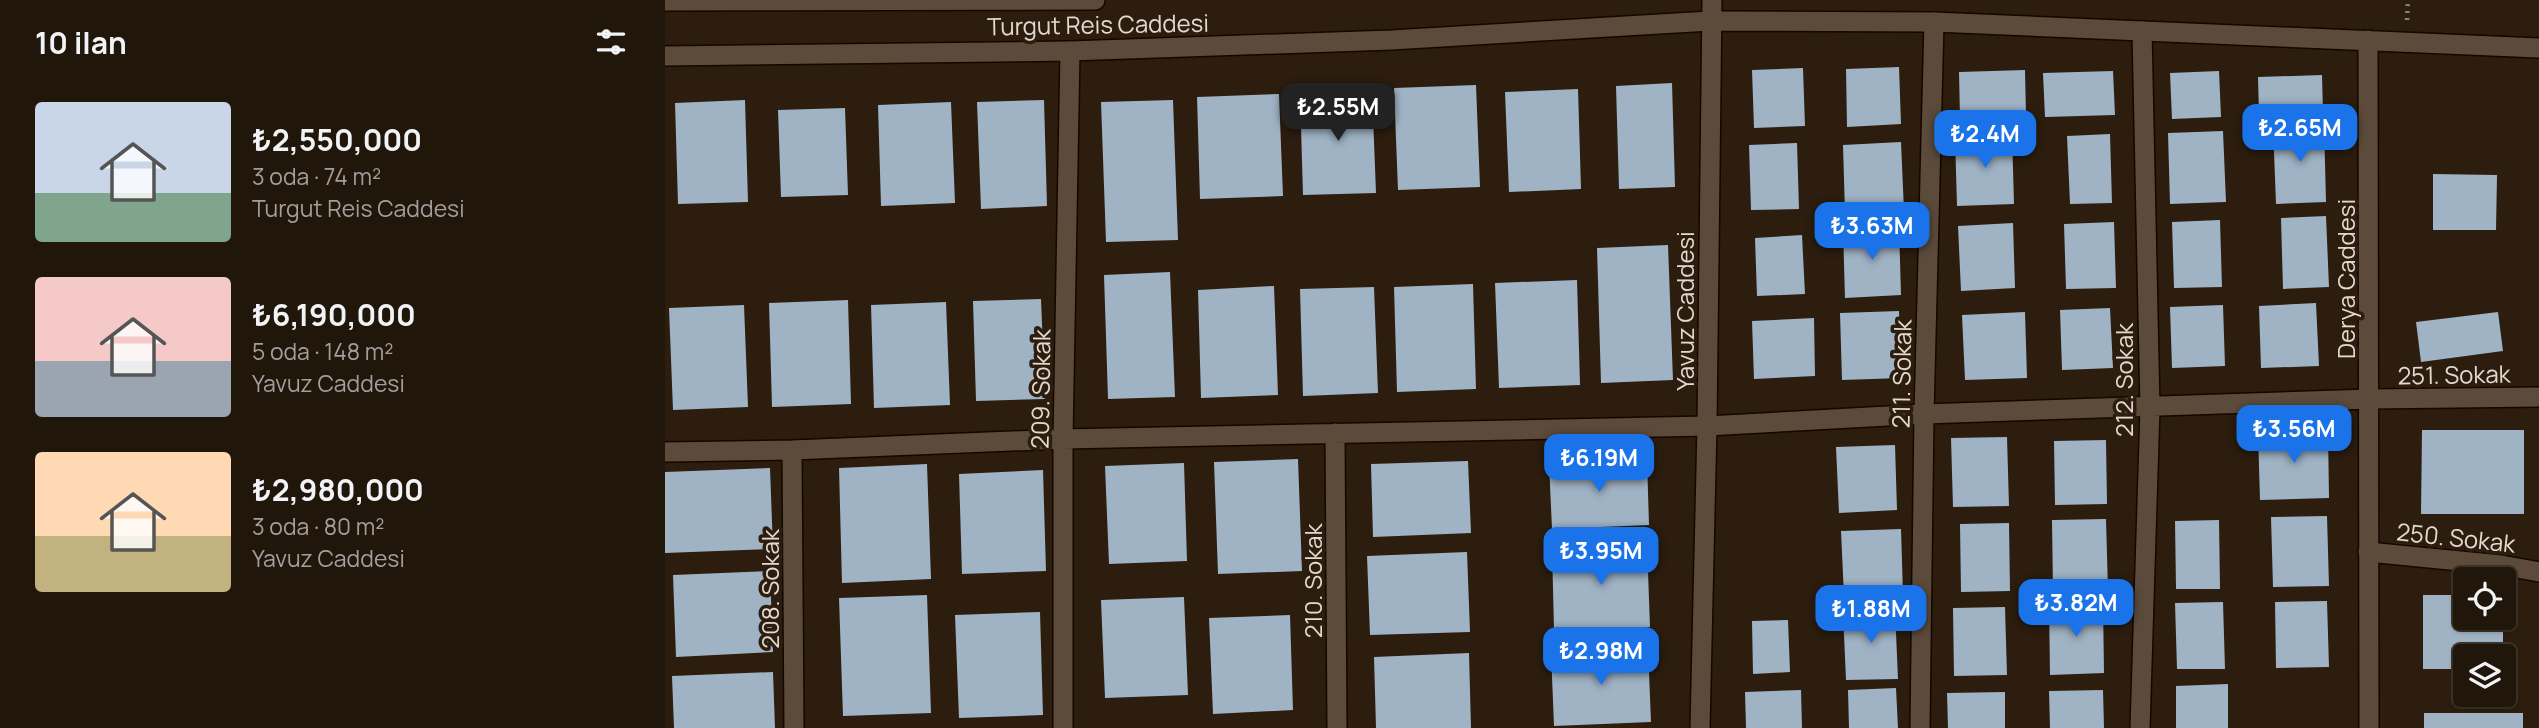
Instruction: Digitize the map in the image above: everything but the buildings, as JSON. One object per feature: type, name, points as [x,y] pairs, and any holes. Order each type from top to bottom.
[{"type":"street","name":"Turgut Reis Caddesi","points":[[665,1],[1095,0]]},
{"type":"street","name":"Yavuz Caddesi","points":[[1700,728],[1707,426],[1711,0]]},
{"type":"street","name":"Turgut Reis Caddesi","points":[[665,55],[1070,51],[1391,40],[1710,21],[1934,22],[2539,48]]},
{"type":"street","name":"211. Sokak","points":[[1920,728],[1924,414],[1934,22]]},
{"type":"street","name":"212. Sokak","points":[[2140,728],[2150,408],[2142,31]]},
{"type":"street","name":"Derya Caddesi","points":[[2368,40],[2369,728]]},
{"type":"street","name":"209. Sokak","points":[[1063,728],[1063,439],[1070,51]]},
{"type":"street","name":"251. Sokak","points":[[665,452],[792,450],[1063,439],[1707,426],[1924,414],[2369,399],[2539,397]]},
{"type":"street","name":"210. Sokak","points":[[1335,433],[1338,728]]},
{"type":"street","name":"208. Sokak","points":[[792,450],[794,728]]},
{"type":"street","name":"250. Sokak","points":[[2368,552],[2501,565],[2539,572]]}]
